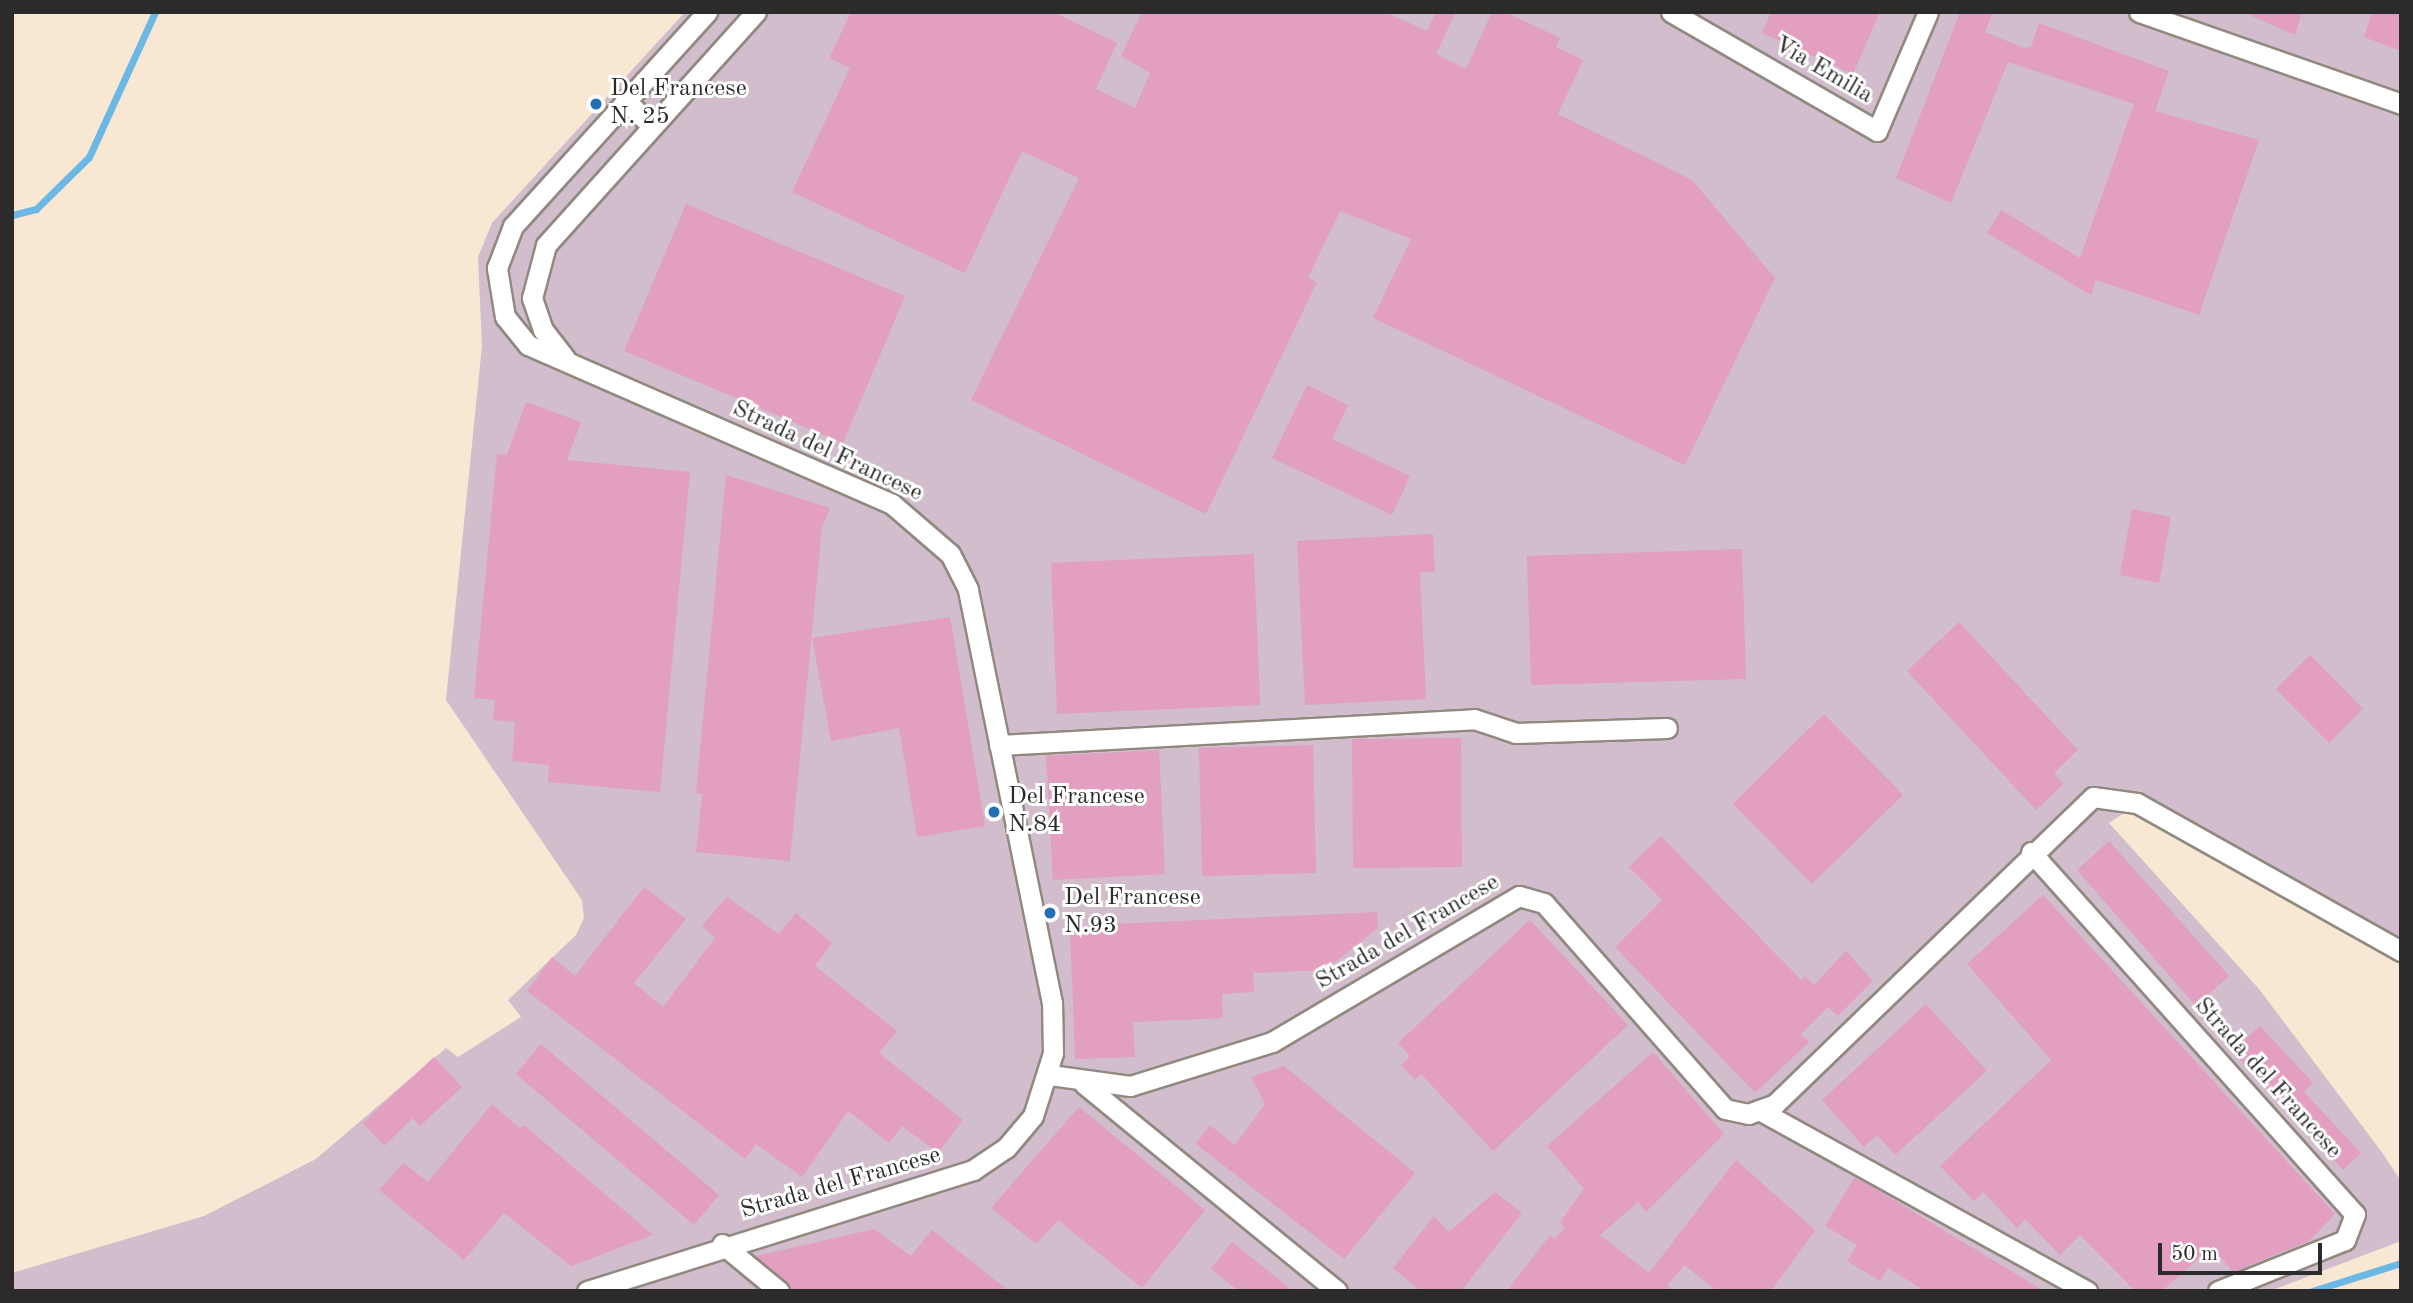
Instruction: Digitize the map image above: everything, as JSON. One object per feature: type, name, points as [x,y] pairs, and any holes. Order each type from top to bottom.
[{"type":"street","name":"Strada del Francese","points":[[587,1291],[722,1244],[973,1170],[1020,1132],[1050,1075],[1052,1003],[968,589],[950,554],[922,524],[892,504],[528,345],[514,332],[505,317],[497,268],[528,206],[707,12]]},
{"type":"street","points":[[568,361],[536,313],[538,263],[557,230],[756,12]]},
{"type":"street","name":"Via Emilia","points":[[1671,12],[1877,131],[1928,12]]},
{"type":"street","points":[[2139,12],[2401,104]]},
{"type":"street","points":[[625,100],[652,126]]},
{"type":"street","points":[[999,745],[1474,719],[1516,733],[1667,728]]},
{"type":"street","points":[[1759,1110],[1775,1104],[2031,852],[2093,797],[2137,803],[2401,951]]},
{"type":"street","name":"Strada del Francese","points":[[2031,852],[2355,1214],[2346,1240],[2218,1291]]},
{"type":"street","name":"Strada del Francese","points":[[1050,1075],[1084,1084],[1130,1086],[1272,1042],[1519,896],[1544,903],[1725,1109],[1759,1110],[2087,1291]]},
{"type":"street","name":"Strada del Francese","points":[[1084,1084],[1337,1291]]},
{"type":"street","name":"Strada del Francese","points":[[722,1244],[779,1291]]},
{"type":"shaded area","points":[[685,12],[2401,12],[2401,956],[2130,809],[2109,823],[2259,989],[2381,1151],[2401,1181],[2401,1241],[2270,1291],[12,1291],[12,1273],[204,1216],[316,1159],[446,1048],[458,1057],[521,1017],[508,1000],[576,935],[584,918],[582,900],[446,700],[482,346],[478,257],[492,223]]},
{"type":"building","points":[[851,12],[1053,12],[1117,43],[1096,89],[1135,108],[1150,73],[1121,56],[1142,12],[1385,12],[1427,31],[1436,12],[1456,12],[1436,54],[1466,69],[1492,12],[1505,12],[1560,38],[1556,47],[1583,60],[1558,114],[1692,180],[1775,278],[1685,465],[1373,318],[1411,239],[1340,211],[1308,278],[1317,282],[1206,514],[971,400],[1079,178],[1022,151],[965,273],[792,192],[850,68],[829,58]]},
{"type":"building","points":[[1771,12],[1880,12],[1853,74],[1762,33]]},
{"type":"building","points":[[1960,12],[1993,12],[1985,32],[2024,48],[2031,47],[2039,23],[2169,71],[2155,111],[2259,140],[2199,315],[2096,280],[2091,295],[1987,233],[2001,210],[2080,258],[2134,104],[2008,62],[1951,203],[1896,178]]},
{"type":"building","points":[[2243,12],[2302,12],[2295,35]]},
{"type":"building","points":[[2372,12],[2401,12],[2401,51],[2364,37]]},
{"type":"building","points":[[686,204],[905,296],[843,443],[624,351]]},
{"type":"building","points":[[1307,385],[1348,405],[1332,439],[1410,476],[1392,515],[1272,458]]},
{"type":"building","points":[[526,402],[581,422],[567,460],[690,472],[660,792],[548,782],[549,765],[512,761],[515,722],[493,720],[495,700],[474,698],[497,454],[507,455]]},
{"type":"building","points":[[726,475],[830,508],[822,527],[790,861],[696,852],[702,794],[696,793]]},
{"type":"building","points":[[2132,509],[2171,517],[2159,583],[2120,575]]},
{"type":"building","points":[[1433,534],[1435,572],[1420,572],[1426,699],[1305,705],[1297,541]]},
{"type":"building","points":[[1742,549],[1746,679],[1531,685],[1527,556]]},
{"type":"building","points":[[1254,554],[1260,705],[1057,714],[1051,563]]},
{"type":"building","points":[[950,617],[985,826],[917,837],[899,728],[831,741],[812,638]]},
{"type":"building","points":[[1959,622],[2078,750],[2054,773],[2063,784],[2036,810],[1907,671]]},
{"type":"building","points":[[2310,655],[2363,709],[2329,743],[2276,689]]},
{"type":"building","points":[[1824,714],[1903,795],[1812,884],[1733,804]]},
{"type":"building","points":[[1461,738],[1462,867],[1353,868],[1352,739]]},
{"type":"building","points":[[1313,745],[1316,873],[1202,876],[1199,748]]},
{"type":"building","points":[[1159,750],[1165,874],[1053,880],[1046,756]]},
{"type":"building","points":[[1661,836],[1801,980],[1805,976],[1814,985],[1846,951],[1873,981],[1838,1016],[1828,1007],[1801,1034],[1809,1042],[1755,1093],[1615,947],[1662,900],[1629,867]]},
{"type":"building","points":[[2109,841],[2229,976],[2196,1006],[2077,870]]},
{"type":"building","points":[[644,887],[686,919],[634,983],[663,1007],[715,938],[702,926],[727,897],[779,934],[796,913],[832,943],[815,966],[897,1031],[879,1053],[963,1120],[938,1153],[902,1126],[889,1143],[848,1111],[802,1177],[756,1144],[745,1159],[527,991],[552,957],[575,976]]},
{"type":"building","points":[[2043,895],[2335,1214],[2309,1241],[2233,1272],[2212,1247],[2162,1291],[2135,1291],[2080,1235],[2060,1255],[2025,1219],[2017,1228],[1983,1192],[1974,1201],[1940,1166],[2051,1060],[1967,964]]},
{"type":"building","points":[[1377,912],[1378,928],[1325,970],[1253,973],[1254,992],[1222,994],[1223,1018],[1133,1022],[1135,1057],[1075,1059],[1070,926]]},
{"type":"building","points":[[1530,920],[1628,1025],[1493,1151],[1421,1074],[1415,1080],[1401,1065],[1410,1056],[1398,1043]]},
{"type":"building","points":[[1926,1004],[1987,1071],[1895,1155],[1877,1135],[1864,1147],[1822,1100]]},
{"type":"building","points":[[2260,1026],[2313,1083],[2304,1092],[2361,1153],[2343,1170],[2232,1051]]},
{"type":"building","points":[[541,1044],[719,1195],[694,1225],[516,1074]]},
{"type":"building","points":[[1653,1052],[1724,1134],[1646,1212],[1638,1202],[1600,1235],[1649,1273],[1736,1160],[1815,1230],[1771,1291],[1717,1291],[1684,1265],[1667,1286],[1673,1291],[1507,1291],[1550,1235],[1554,1239],[1565,1228],[1560,1222],[1584,1189],[1547,1146]]},
{"type":"building","points":[[434,1057],[462,1087],[420,1126],[413,1118],[384,1146],[363,1123]]},
{"type":"building","points":[[1284,1066],[1415,1173],[1344,1259],[1196,1144],[1210,1125],[1235,1145],[1265,1104],[1251,1077]]},
{"type":"building","points":[[492,1104],[520,1128],[524,1125],[653,1235],[571,1266],[504,1213],[464,1260],[379,1190],[403,1163],[428,1182]]},
{"type":"building","points":[[1079,1107],[1205,1210],[1142,1288],[1058,1220],[1036,1244],[991,1208]]},
{"type":"building","points":[[1855,1177],[2044,1291],[1925,1291],[1888,1268],[1880,1281],[1847,1261],[1857,1245],[1825,1226]]},
{"type":"building","points":[[1495,1192],[1522,1213],[1461,1291],[1421,1291],[1393,1268],[1434,1216],[1449,1232]]},
{"type":"building","points":[[874,1229],[911,1256],[932,1230],[1009,1291],[793,1291],[756,1256]]},
{"type":"building","points":[[1232,1242],[1293,1291],[1239,1291],[1211,1269]]},
{"type":"waterway","points":[[12,215],[36,209],[89,157],[155,12]]},
{"type":"waterway","points":[[2312,1291],[2401,1263]]},
{"type":"place","name":"Del Francese N. 25","points":[[596,104]]},
{"type":"place","name":"Del Francese N.84","points":[[994,812]]},
{"type":"place","name":"Del Francese N.93","points":[[1050,913]]}]
